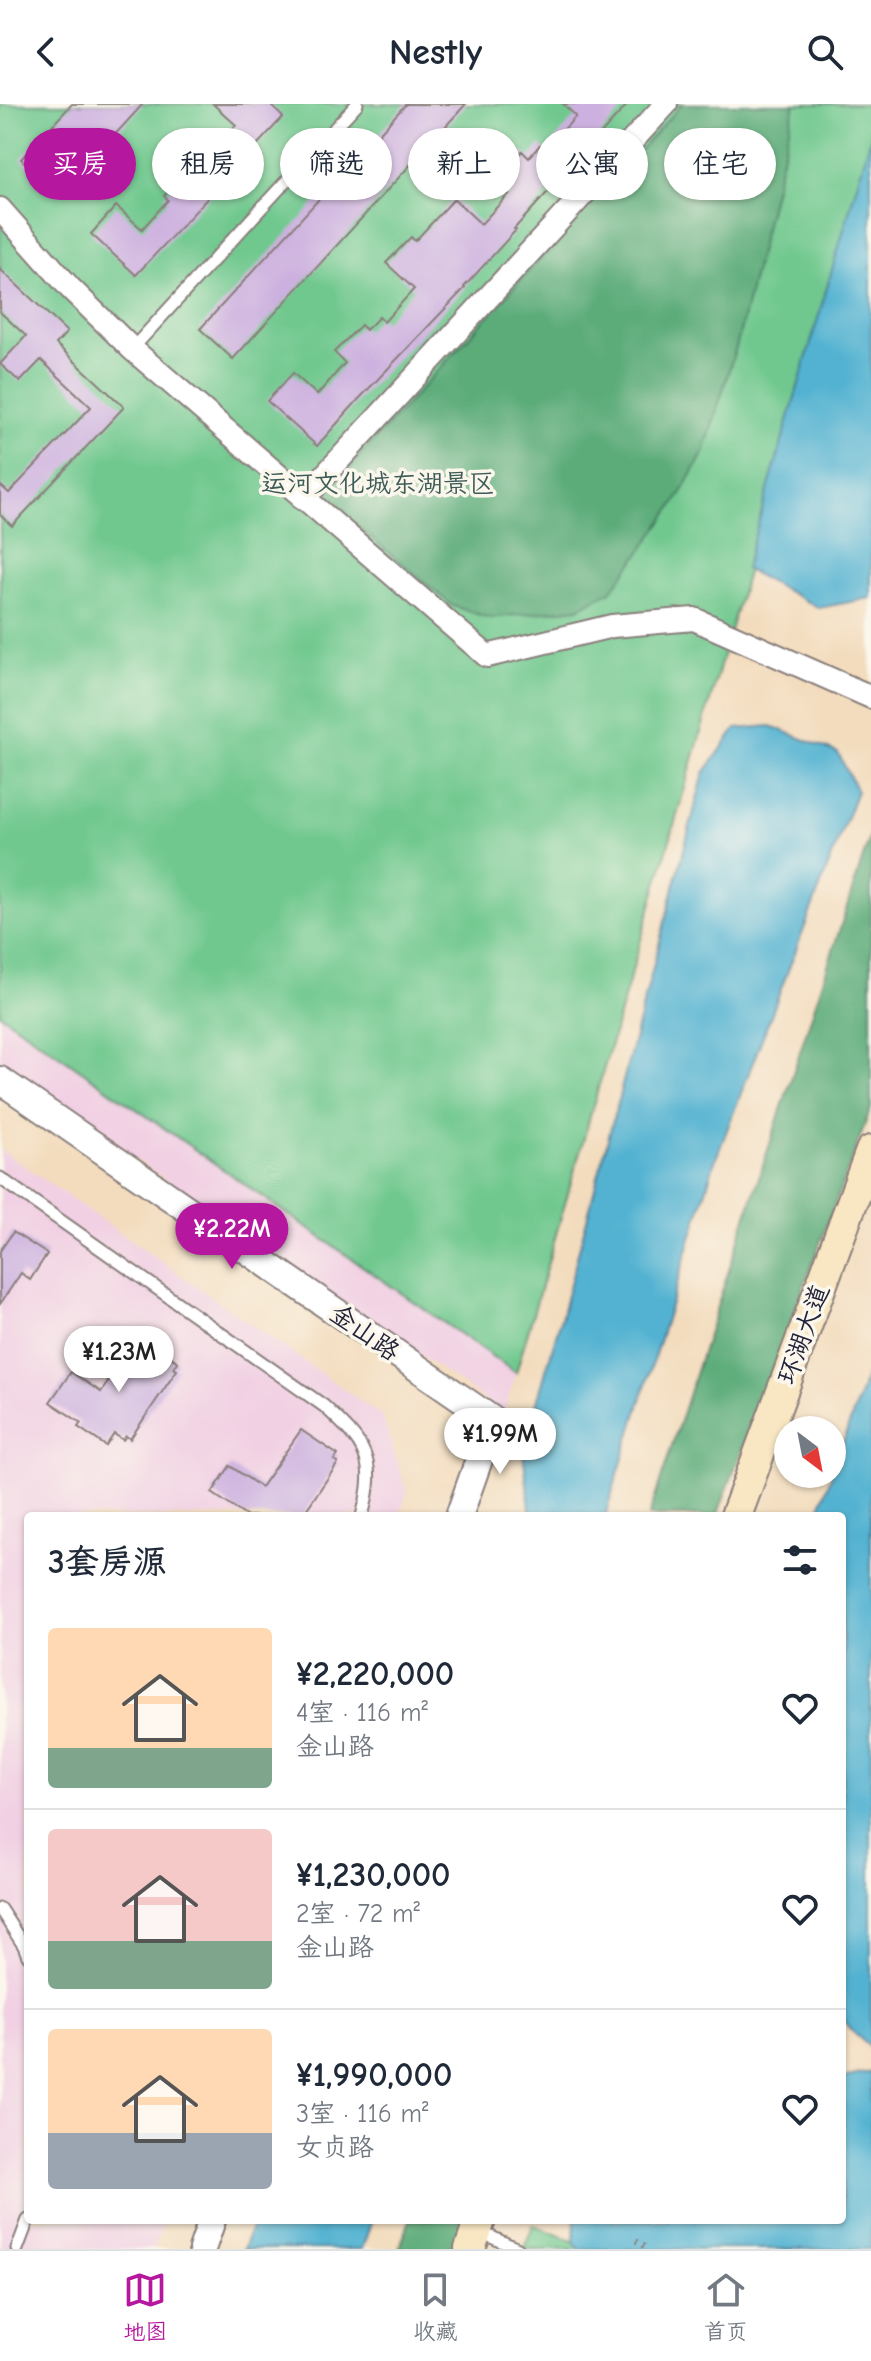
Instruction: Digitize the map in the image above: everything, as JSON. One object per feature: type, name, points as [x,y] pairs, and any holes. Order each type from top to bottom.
[{"type":"main road","name":"环湖大道","points":[[737,1512],[871,1151]]},
{"type":"street","points":[[303,499],[666,104]]},
{"type":"street","points":[[0,209],[70,288],[132,349],[487,656],[612,626],[694,619],[871,697]]},
{"type":"street","name":"金山路","points":[[0,1080],[493,1420],[460,1512]]},
{"type":"street","points":[[202,2249],[211,2224]]},
{"type":"lane","points":[[132,349],[357,104]]},
{"type":"lane","points":[[0,1178],[324,1406],[351,1431],[360,1444],[370,1477],[363,1512]]},
{"type":"lane","points":[[0,1909],[24,1946]]},
{"type":"lane","points":[[17,2249],[26,2224]]},
{"type":"lane","points":[[475,2233],[518,2249]]},
{"type":"path","points":[[636,2241],[649,2249]]},
{"type":"shaded area","points":[[0,1014],[516,1373],[504,1413],[0,1066]]},
{"type":"shaded area","points":[[0,1149],[382,1416],[407,1492],[400,1512],[24,1512],[24,2224],[162,2224],[153,2249],[0,2249]]},
{"type":"green space","name":"运河文化城东湖景区","points":[[0,104],[871,104],[871,143],[516,1373],[0,1014]]},
{"type":"green space","points":[[682,104],[795,104],[776,183],[776,128],[664,128],[664,200],[772,200],[737,344],[704,452],[680,496],[611,591],[578,608],[489,618],[453,606],[322,497],[594,200],[648,200],[648,141]]},
{"type":"green space","points":[[871,833],[871,1108],[719,1512],[650,1512]]},
{"type":"green space","points":[[408,2224],[463,2224],[454,2249],[399,2249]]},
{"type":"green space","points":[[533,2225],[574,2241],[579,2249],[524,2249]]},
{"type":"water","points":[[871,136],[871,598],[819,608],[745,569]]},
{"type":"water","points":[[771,726],[838,753],[857,791],[715,1161],[606,1512],[531,1512],[523,1451],[561,1318],[704,773],[736,729]]},
{"type":"water","points":[[871,1363],[871,2048],[846,2022],[846,1512],[818,1512],[827,1488],[846,1488],[846,1434]]},
{"type":"water","points":[[871,2072],[871,2249],[579,2249],[574,2241],[575,2224],[846,2224],[846,2077]]},
{"type":"water","points":[[252,2224],[371,2224],[362,2249],[243,2249]]},
{"type":"building","points":[[72,104],[143,104],[121,128],[50,128]]},
{"type":"building","points":[[213,104],[269,104],[283,117],[264,137],[264,128],[233,128],[236,125]]},
{"type":"building","points":[[406,104],[466,104],[444,128],[408,128],[408,167],[392,185],[392,128],[384,128]]},
{"type":"building","points":[[563,104],[628,104],[606,128],[565,128],[576,116]]},
{"type":"building","points":[[536,150],[536,200],[540,200],[465,288],[317,446],[267,401],[293,373],[317,395],[345,363],[334,352],[361,325],[366,330],[379,317],[384,322],[414,289],[386,263],[411,237],[415,241],[453,200],[481,224],[503,200],[520,200],[520,153],[522,151],[529,158]]},
{"type":"building","points":[[168,200],[206,200],[136,275],[91,234],[116,206],[142,229]]},
{"type":"building","points":[[318,200],[378,200],[233,359],[200,329]]},
{"type":"building","points":[[0,269],[67,332],[56,344],[124,407],[12,526],[0,515],[0,485],[9,493],[91,407],[41,360],[20,382],[0,364],[26,336],[0,312]]},
{"type":"building","points":[[13,1232],[47,1254],[30,1280],[21,1273],[0,1304],[0,1251]]},
{"type":"building","points":[[140,1336],[178,1362],[174,1368],[177,1370],[130,1439],[126,1436],[123,1440],[114,1434],[106,1446],[78,1427],[81,1423],[50,1402],[71,1372],[101,1392]]},
{"type":"building","points":[[301,1430],[338,1455],[334,1460],[338,1463],[305,1512],[240,1512],[212,1493],[230,1466],[261,1487]]}]
